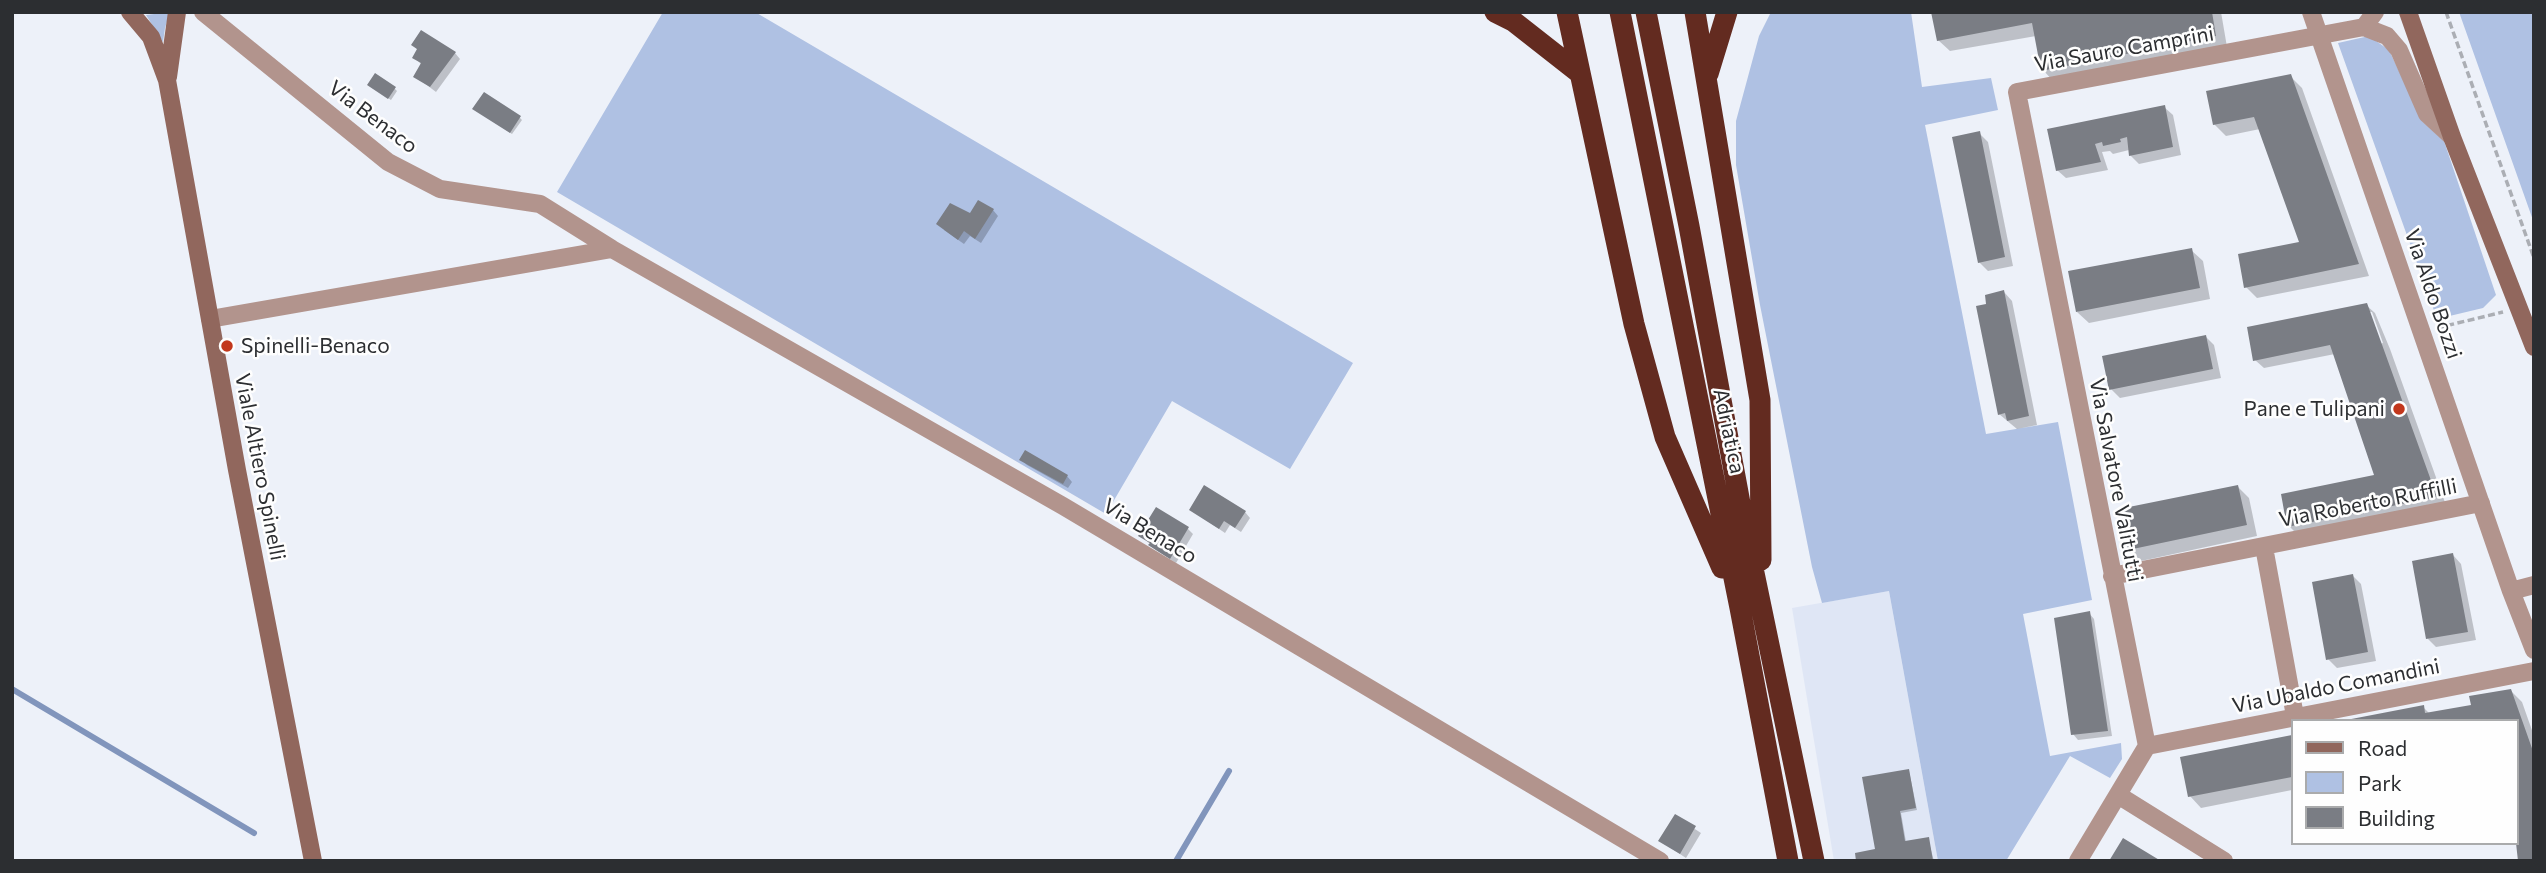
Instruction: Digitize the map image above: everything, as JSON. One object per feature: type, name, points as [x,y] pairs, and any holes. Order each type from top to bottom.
[{"type":"highway","points":[[1495,12],[1513,21],[1578,72]]},
{"type":"highway","points":[[1567,12],[1633,324],[1665,437],[1750,606]]},
{"type":"highway","name":"Adriatica","points":[[1620,12],[1750,606],[1814,861]]},
{"type":"highway","name":"Adriatica","points":[[1647,12],[1750,606],[1788,861]]},
{"type":"highway","points":[[1695,12],[1760,400],[1750,606]]},
{"type":"highway","points":[[1707,80],[1727,12]]},
{"type":"street","name":"Viale Altiero Spinelli","points":[[130,12],[151,37],[167,80],[239,484],[313,861]]},
{"type":"street","name":"Viale Altiero Spinelli","points":[[167,80],[177,12]]},
{"type":"street","name":"Via Benaco","points":[[203,12],[388,162],[440,190],[540,204],[612,249],[1063,506],[1660,861]]},
{"type":"street","name":"Via Aldo Bozzi","points":[[2311,12],[2511,591],[2534,650]]},
{"type":"street","points":[[2375,12],[2364,27],[2388,36],[2399,50],[2427,114],[2452,137]]},
{"type":"street","points":[[2407,12],[2452,137],[2534,347]]},
{"type":"street","name":"Via Sauro Camprini","points":[[2017,92],[2364,27]]},
{"type":"street","name":"Via Salvatore Valitutti","points":[[2017,92],[2147,746]]},
{"type":"street","points":[[210,319],[612,249]]},
{"type":"street","name":"Via Roberto Ruffilli","points":[[2112,576],[2482,503]]},
{"type":"street","name":"Via Roberto Ruffilli","points":[[2264,547],[2295,716]]},
{"type":"street","points":[[2511,591],[2534,586]]},
{"type":"street","name":"Via Ubaldo Comandini","points":[[2147,746],[2534,671]]},
{"type":"street","points":[[2078,861],[2147,746]]},
{"type":"street","points":[[2118,795],[2224,861]]},
{"type":"path","points":[[2446,12],[2534,258]]},
{"type":"path","points":[[2422,332],[2502,313],[2514,295]]},
{"type":"shaded area","points":[[1889,591],[1938,861],[1834,861],[1792,608]]},
{"type":"green space","points":[[170,12],[165,28],[163,42],[146,15]]},
{"type":"green space","points":[[663,12],[755,12],[1353,363],[1290,469],[1172,401],[1106,514],[557,192]]},
{"type":"green space","points":[[1771,12],[1911,12],[1922,87],[1991,78],[1998,110],[1925,125],[1986,434],[2058,422],[2092,600],[2023,614],[2050,756],[2121,743],[2122,759],[2110,778],[2070,756],[2006,861],[1938,861],[1889,591],[1822,603],[1812,567],[1760,305],[1736,165],[1736,121],[1759,36]]},
{"type":"green space","points":[[2459,12],[2534,12],[2534,223]]},
{"type":"green space","points":[[2369,36],[2389,50],[2423,122],[2444,141],[2496,295],[2483,308],[2437,319],[2338,43]]},
{"type":"building","points":[[1931,12],[2212,12],[2216,36],[2041,71],[2032,23],[1937,41]]},
{"type":"building","points":[[421,30],[456,52],[430,87],[413,77],[421,63],[412,58],[417,49],[411,45]]},
{"type":"building","points":[[375,73],[396,87],[388,99],[367,85]]},
{"type":"building","points":[[2291,74],[2359,264],[2244,288],[2238,254],[2299,242],[2254,117],[2213,125],[2206,91]]},
{"type":"building","points":[[484,92],[521,116],[510,133],[472,109]]},
{"type":"building","points":[[2165,105],[2173,147],[2129,156],[2127,137],[2120,139],[2121,142],[2103,146],[2102,142],[2095,144],[2101,162],[2056,171],[2047,129]]},
{"type":"building","points":[[1980,131],[2005,257],[1978,263],[1952,137]]},
{"type":"building","points":[[978,200],[994,209],[975,239],[964,231],[958,240],[936,224],[950,203],[970,213]]},
{"type":"building","points":[[2192,248],[2200,288],[2076,312],[2068,271]]},
{"type":"building","points":[[2004,290],[2029,416],[2007,421],[2005,413],[1998,415],[1976,306],[1986,304],[1985,295]]},
{"type":"building","points":[[2367,303],[2437,497],[2287,527],[2281,494],[2374,475],[2330,345],[2253,361],[2247,327]]},
{"type":"building","points":[[2206,335],[2213,369],[2109,390],[2102,356]]},
{"type":"building","points":[[1025,450],[1068,475],[1063,484],[1019,460]]},
{"type":"building","points":[[1204,485],[1246,511],[1235,528],[1224,521],[1219,529],[1189,510]]},
{"type":"building","points":[[2238,485],[2247,525],[2128,550],[2119,509]]},
{"type":"building","points":[[1156,507],[1189,527],[1170,559],[1138,536]]},
{"type":"building","points":[[2453,553],[2468,632],[2426,639],[2412,561]]},
{"type":"building","points":[[2353,574],[2368,652],[2326,660],[2312,582]]},
{"type":"building","points":[[2090,611],[2108,731],[2071,735],[2054,618]]},
{"type":"building","points":[[2511,689],[2534,754],[2534,861],[2518,861],[2518,719],[2351,719],[2424,705],[2425,713],[2471,705],[2469,696]]},
{"type":"building","points":[[2290,735],[2290,777],[2188,797],[2180,757]]},
{"type":"building","points":[[1909,769],[1916,808],[1900,811],[1905,841],[1929,837],[1933,861],[1856,861],[1855,853],[1875,849],[1862,777]]},
{"type":"building","points":[[1675,814],[1696,826],[1680,854],[1658,841]]},
{"type":"building","points":[[2123,838],[2161,861],[2109,861]]},
{"type":"waterway","points":[[12,689],[254,833]]},
{"type":"waterway","points":[[1176,861],[1229,771]]},
{"type":"place","name":"Spinelli-Benaco","points":[[227,346]]},
{"type":"place","name":"Pane e Tulipani","points":[[2399,409]]}]
